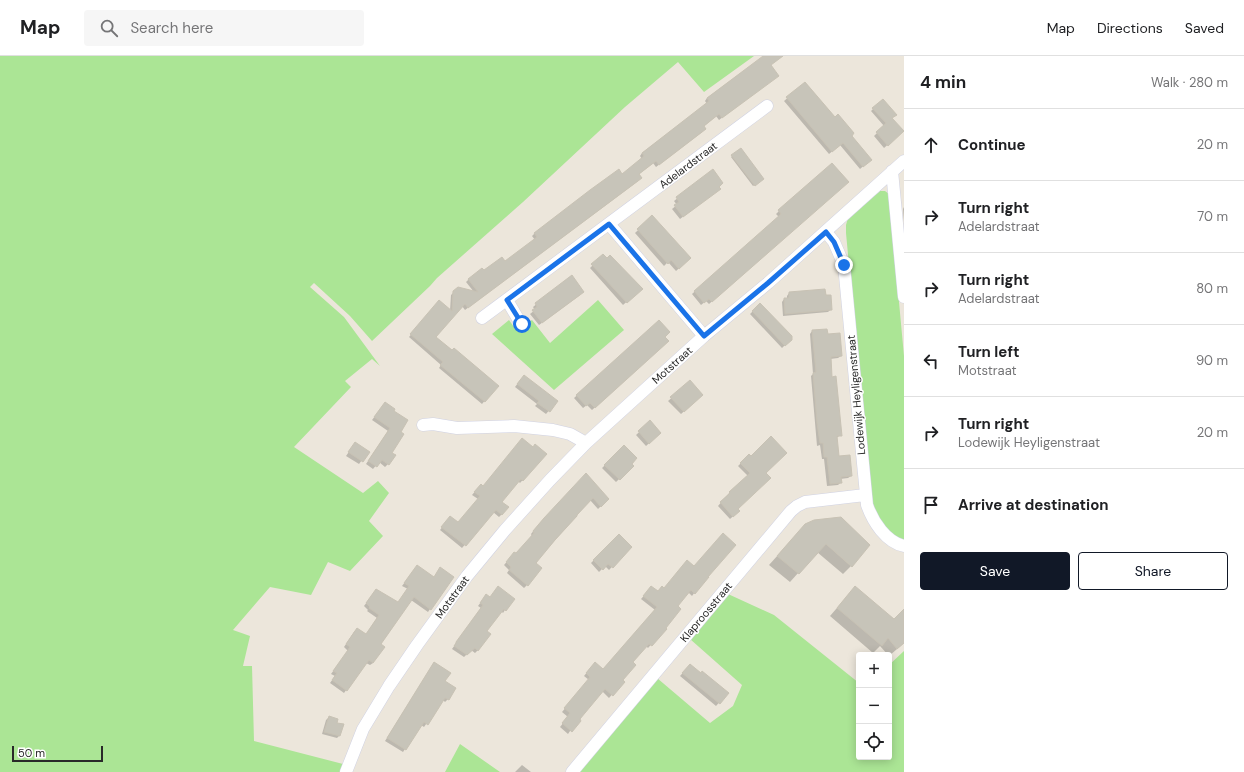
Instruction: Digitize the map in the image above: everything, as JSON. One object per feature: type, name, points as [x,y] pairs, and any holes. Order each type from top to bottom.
[{"type":"street","name":"Adelardstraat","points":[[482,318],[767,106]]},
{"type":"street","name":"Motstraat","points":[[346,772],[364,729],[389,686],[417,645],[467,576],[505,530],[550,480],[586,443],[704,336],[768,283],[904,161]]},
{"type":"street","points":[[892,171],[904,297]]},
{"type":"street","points":[[609,224],[704,336]]},
{"type":"street","name":"Lodewijk Heyligenstraat","points":[[826,232],[834,242],[844,265],[867,505],[876,524],[895,544],[904,546]]},
{"type":"street","points":[[507,300],[522,324]]},
{"type":"street","points":[[424,425],[433,424],[457,428],[514,426],[553,430],[570,434],[586,443]]},
{"type":"street","name":"Klaproosstraat","points":[[572,772],[791,511],[804,502],[865,495]]},
{"type":"green space","points":[[0,56],[754,56],[704,92],[678,62],[625,107],[523,202],[437,278],[372,341],[350,316],[314,283],[310,287],[344,317],[380,366],[372,359],[345,381],[351,387],[294,447],[363,493],[378,481],[389,493],[369,521],[383,536],[350,571],[328,562],[311,595],[270,587],[233,630],[250,636],[243,666],[252,666],[254,741],[343,764],[341,772],[0,772]]},
{"type":"green space","points":[[880,191],[885,191],[889,194],[904,356],[904,540],[887,531],[871,501],[846,233],[848,218]]},
{"type":"green space","points":[[598,300],[624,330],[554,390],[492,334],[509,320],[516,330],[532,320],[550,343]]},
{"type":"green space","points":[[728,594],[774,615],[856,681],[856,760],[892,760],[892,662],[904,651],[904,772],[579,772],[657,678],[710,723],[733,706],[742,685],[690,639]]},
{"type":"green space","points":[[460,744],[500,772],[445,772]]},
{"type":"building","points":[[763,56],[783,56],[771,65],[779,76],[722,118],[719,114],[704,126],[706,129],[659,165],[656,161],[639,174],[642,178],[468,308],[465,304],[436,337],[452,350],[454,348],[499,386],[485,402],[440,365],[443,362],[410,334],[439,300],[452,311],[453,291],[458,287],[478,292],[468,279],[482,268],[484,270],[502,257],[505,261],[537,237],[534,233],[590,190],[619,169],[622,174],[644,156],[642,153],[709,101],[707,98]]},
{"type":"building","points":[[805,82],[835,117],[838,114],[854,133],[852,136],[872,160],[863,167],[843,143],[832,152],[786,97]]},
{"type":"building","points":[[883,99],[897,115],[892,118],[904,131],[888,146],[876,132],[886,123],[872,108]]},
{"type":"building","points":[[741,148],[764,179],[755,186],[731,155]]},
{"type":"building","points":[[832,163],[849,182],[712,302],[709,299],[704,303],[694,291],[781,214],[778,210]]},
{"type":"building","points":[[713,169],[723,183],[719,187],[721,189],[683,217],[674,205],[679,202],[676,197]]},
{"type":"building","points":[[652,215],[691,258],[679,269],[671,260],[668,264],[637,229]]},
{"type":"building","points":[[603,254],[607,258],[610,255],[643,289],[627,303],[591,264]]},
{"type":"building","points":[[572,275],[584,292],[542,323],[532,310],[537,307],[535,303]]},
{"type":"building","points":[[825,289],[826,295],[831,295],[832,310],[785,314],[784,298],[789,298],[789,292]]},
{"type":"building","points":[[760,303],[792,336],[792,340],[785,346],[752,311]]},
{"type":"building","points":[[659,320],[670,332],[665,337],[669,341],[595,408],[590,403],[586,406],[576,395]]},
{"type":"building","points":[[827,329],[828,334],[840,333],[842,356],[831,357],[832,377],[836,376],[842,436],[837,436],[839,456],[850,455],[852,476],[841,477],[842,483],[830,484],[827,457],[824,457],[823,443],[820,443],[817,423],[813,373],[816,372],[812,330]]},
{"type":"building","points":[[524,375],[558,401],[550,412],[537,403],[539,401],[517,384]]},
{"type":"building","points":[[690,380],[703,395],[684,412],[670,397]]},
{"type":"building","points":[[385,402],[395,409],[394,411],[408,420],[401,432],[404,434],[392,453],[396,455],[389,465],[382,460],[377,467],[368,461],[390,428],[374,417]]},
{"type":"building","points":[[650,420],[661,433],[649,444],[638,431]]},
{"type":"building","points":[[771,436],[787,453],[766,473],[771,478],[738,509],[740,511],[733,517],[720,502],[750,473],[740,463],[749,454],[751,456]]},
{"type":"building","points":[[522,438],[533,447],[535,444],[547,454],[523,481],[521,479],[502,502],[509,507],[502,515],[496,510],[466,546],[441,527],[450,516],[458,522],[480,496],[474,492],[481,484],[483,486]]},
{"type":"building","points":[[355,442],[370,452],[363,462],[348,452]]},
{"type":"building","points":[[624,445],[637,458],[632,464],[634,466],[620,480],[604,465]]},
{"type":"building","points":[[586,473],[609,499],[601,507],[593,498],[577,515],[536,563],[542,568],[528,586],[509,570],[511,567],[506,562],[534,533],[533,531],[544,518]]},
{"type":"building","points":[[841,517],[870,545],[852,567],[826,544],[799,574],[777,556],[805,524],[814,520]]},
{"type":"building","points":[[723,533],[736,545],[695,594],[691,590],[678,606],[681,609],[666,628],[667,629],[652,646],[649,644],[633,662],[636,665],[623,680],[625,682],[613,696],[605,689],[580,719],[581,721],[572,732],[562,723],[570,713],[564,708],[590,677],[586,673],[595,662],[603,669],[657,607],[643,596],[651,586],[658,591],[662,586],[664,588],[687,560],[694,566]]},
{"type":"building","points":[[619,534],[632,547],[613,568],[608,564],[603,570],[593,560]]},
{"type":"building","points":[[417,565],[434,577],[440,567],[454,577],[431,610],[414,597],[381,644],[385,647],[373,663],[369,660],[347,691],[332,680],[337,673],[333,671],[350,647],[346,644],[357,628],[366,634],[379,615],[369,608],[370,607],[366,603],[376,589],[398,602],[409,586],[404,583]]},
{"type":"building","points":[[498,586],[515,599],[506,611],[504,609],[487,631],[491,634],[478,651],[475,648],[467,655],[454,646],[483,605],[480,603],[486,594],[490,597]]},
{"type":"building","points":[[855,586],[894,619],[904,609],[904,643],[897,649],[888,638],[882,646],[837,608]]},
{"type":"building","points":[[434,662],[451,673],[445,681],[456,688],[449,700],[445,698],[428,725],[424,722],[406,750],[387,738]]},
{"type":"building","points":[[690,664],[701,673],[702,671],[729,693],[720,704],[682,673]]},
{"type":"building","points":[[329,716],[338,719],[337,723],[344,724],[340,736],[324,732]]},
{"type":"route","points":[[522,324],[507,300],[609,224],[704,336],[826,232],[834,242],[844,265]]}]
